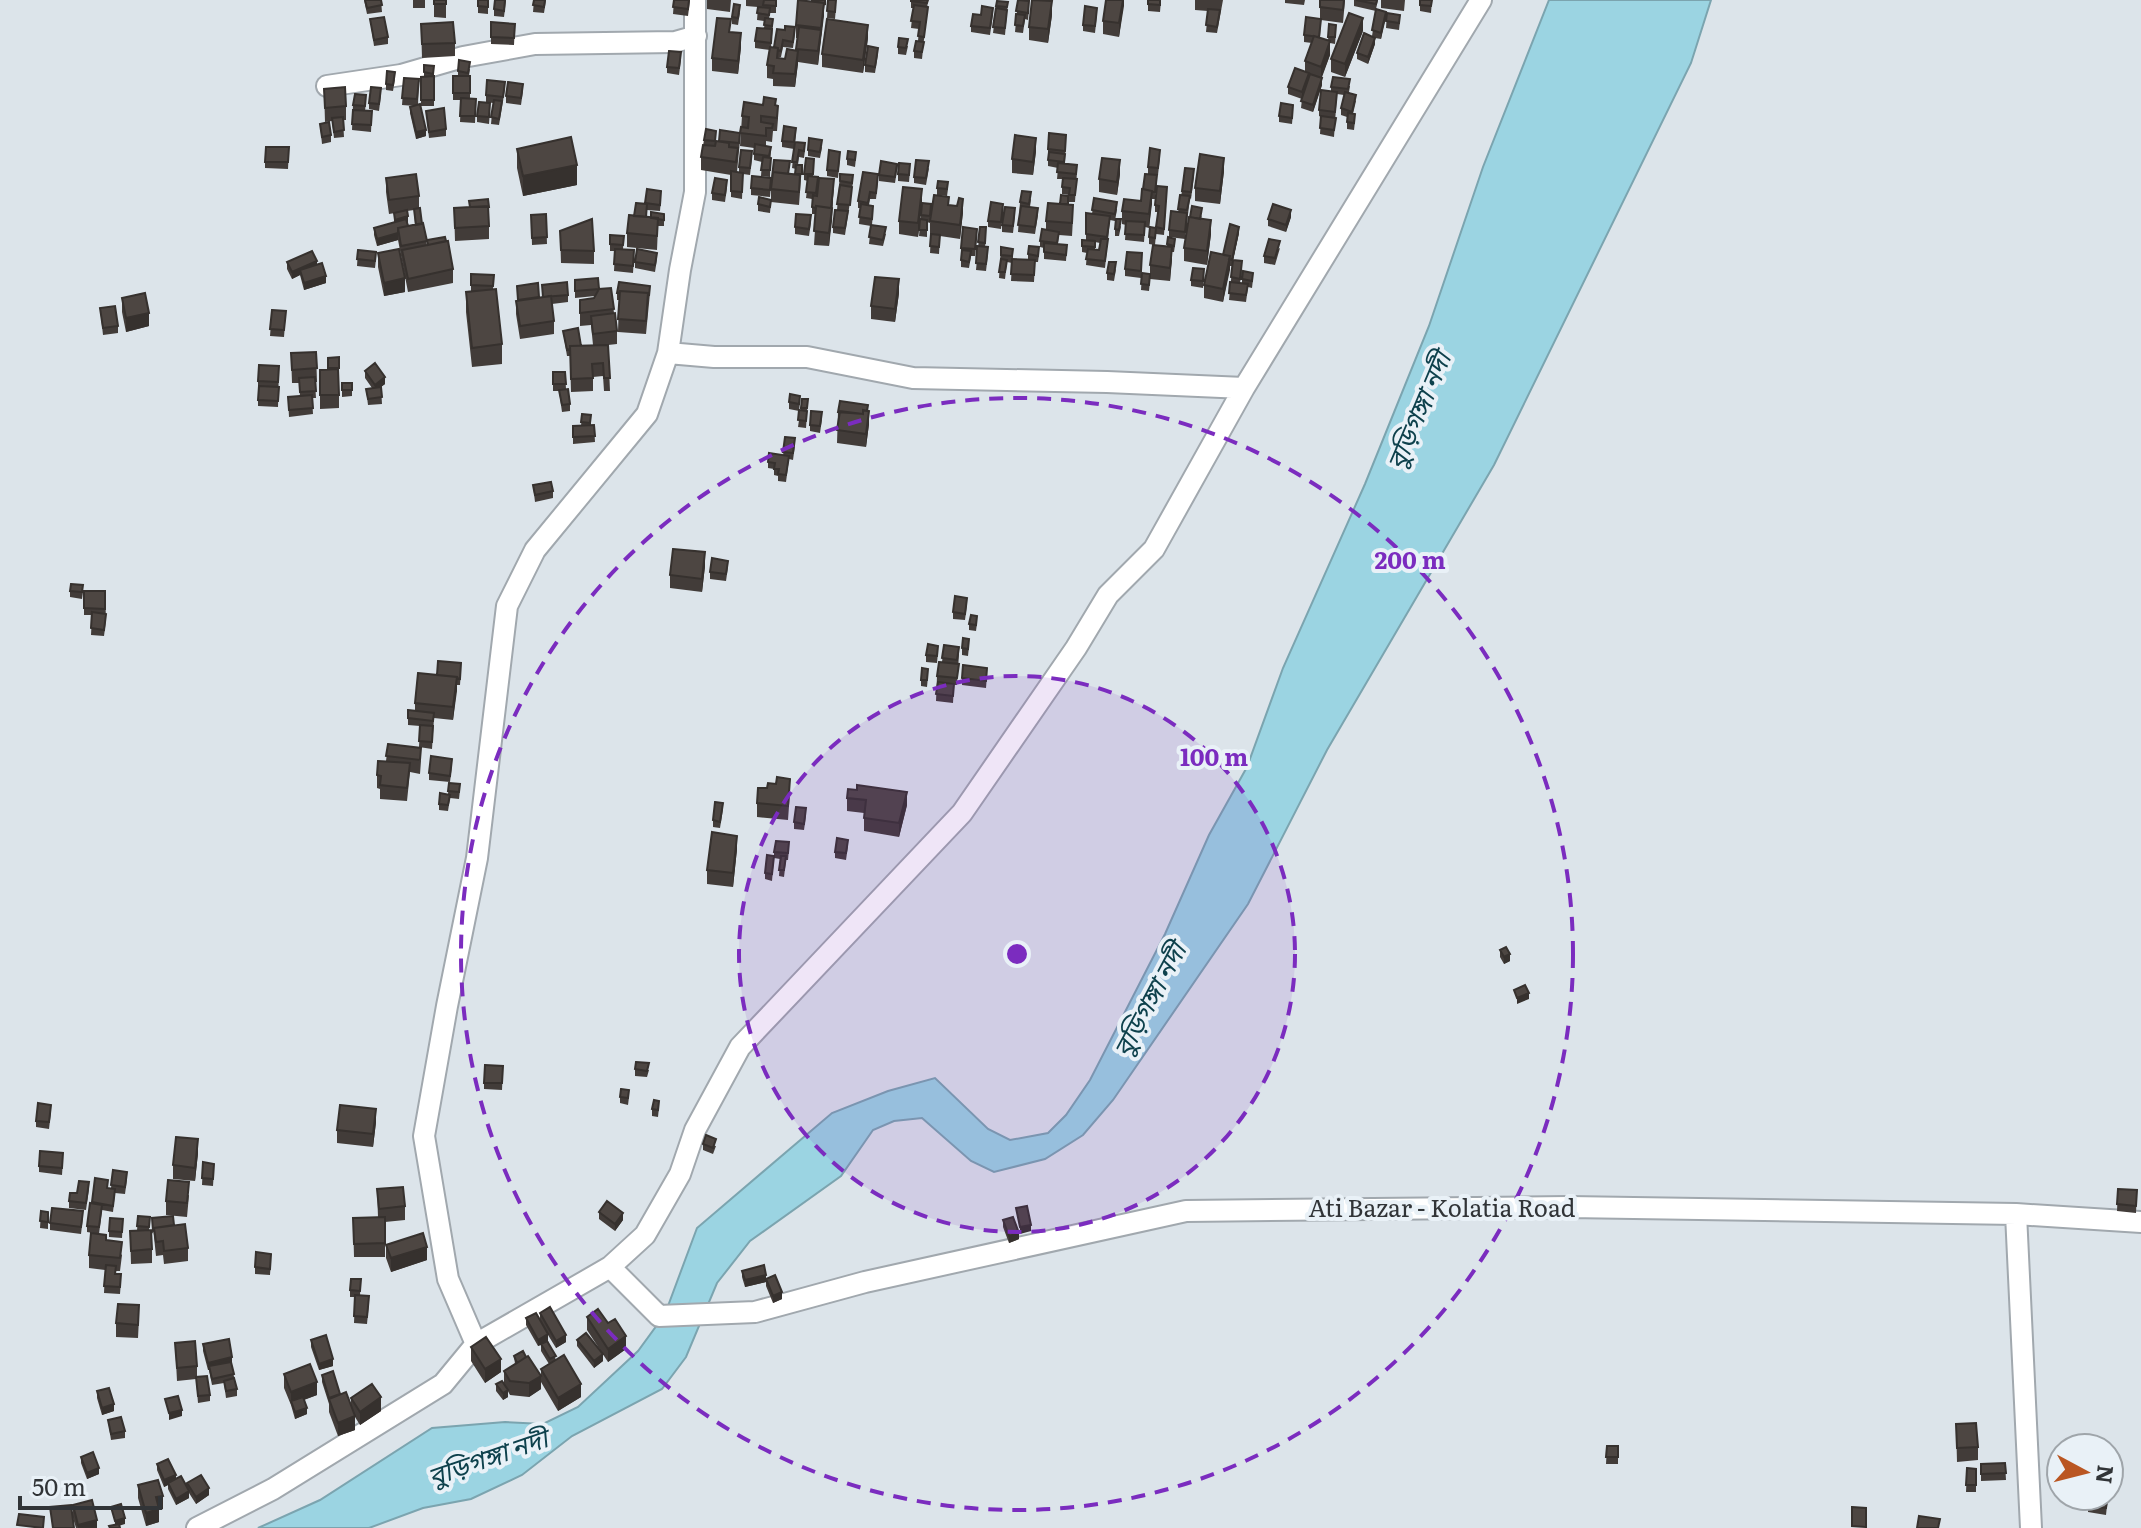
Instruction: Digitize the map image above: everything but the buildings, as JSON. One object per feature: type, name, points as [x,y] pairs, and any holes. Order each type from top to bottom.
[{"type":"street","points":[[476,1344],[448,1279],[424,1136],[477,858],[507,606],[535,550],[647,414],[668,353],[695,192],[695,0]]},
{"type":"street","points":[[197,1528],[273,1489],[443,1384],[476,1344],[610,1267],[645,1235],[680,1174],[695,1130],[740,1047],[962,813],[1076,648],[1108,595],[1154,549],[1244,388],[1481,0]]},
{"type":"street","points":[[327,86],[401,75],[463,57],[535,44],[675,42],[696,36]]},
{"type":"street","points":[[668,353],[714,357],[807,357],[913,378],[1244,388]]},
{"type":"street","name":"Ati Bazar - Kolatia Road","points":[[610,1267],[659,1316],[755,1312],[865,1282],[1186,1211],[1569,1207],[2016,1214],[2141,1222]]},
{"type":"street","points":[[2016,1214],[2031,1528]]},
{"type":"water","name":"বুড়িগঙ্গা নদী","points":[[1549,0],[1711,0],[1691,63],[1494,465],[1327,750],[1248,904],[1113,1100],[1083,1135],[1045,1159],[994,1172],[971,1161],[922,1118],[894,1121],[873,1130],[841,1176],[750,1241],[717,1283],[686,1357],[662,1389],[572,1436],[522,1475],[471,1499],[423,1508],[369,1528],[258,1528],[320,1500],[432,1428],[505,1422],[543,1424],[578,1407],[638,1351],[665,1314],[697,1228],[832,1113],[888,1091],[935,1078],[988,1129],[1010,1140],[1048,1133],[1066,1115],[1090,1080],[1165,934],[1209,835],[1247,767],[1283,668],[1365,484],[1429,326],[1483,167]]}]
